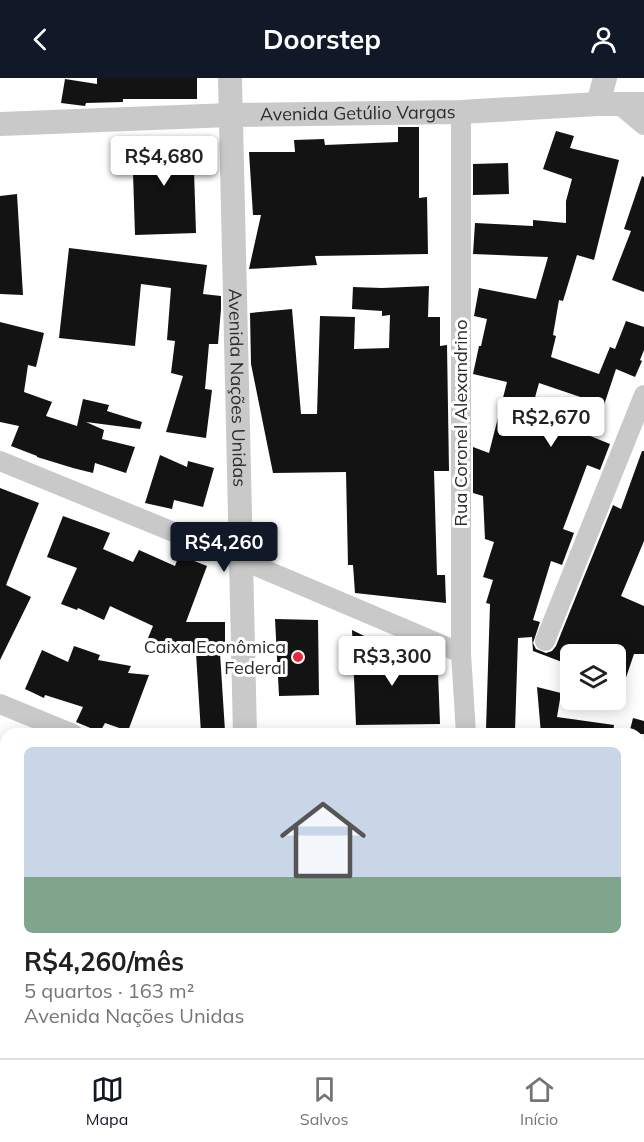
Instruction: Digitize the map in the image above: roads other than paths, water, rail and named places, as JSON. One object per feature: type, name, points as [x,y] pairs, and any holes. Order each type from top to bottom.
[{"type":"street","name":"Avenida Nações Unidas","points":[[230,78],[245,728]]},
{"type":"street","points":[[605,78],[609,105],[644,125]]},
{"type":"street","name":"Avenida Getúlio Vargas","points":[[0,124],[230,115],[461,112],[644,104]]},
{"type":"street","name":"Rua Coronel Alexandrino","points":[[461,112],[461,653],[466,728]]},
{"type":"street","points":[[544,641],[637,432],[644,395]]},
{"type":"street","points":[[0,461],[461,653]]},
{"type":"street","points":[[0,704],[34,727]]},
{"type":"place","name":"Caixa Econômica Federal","points":[[298,657]]}]
